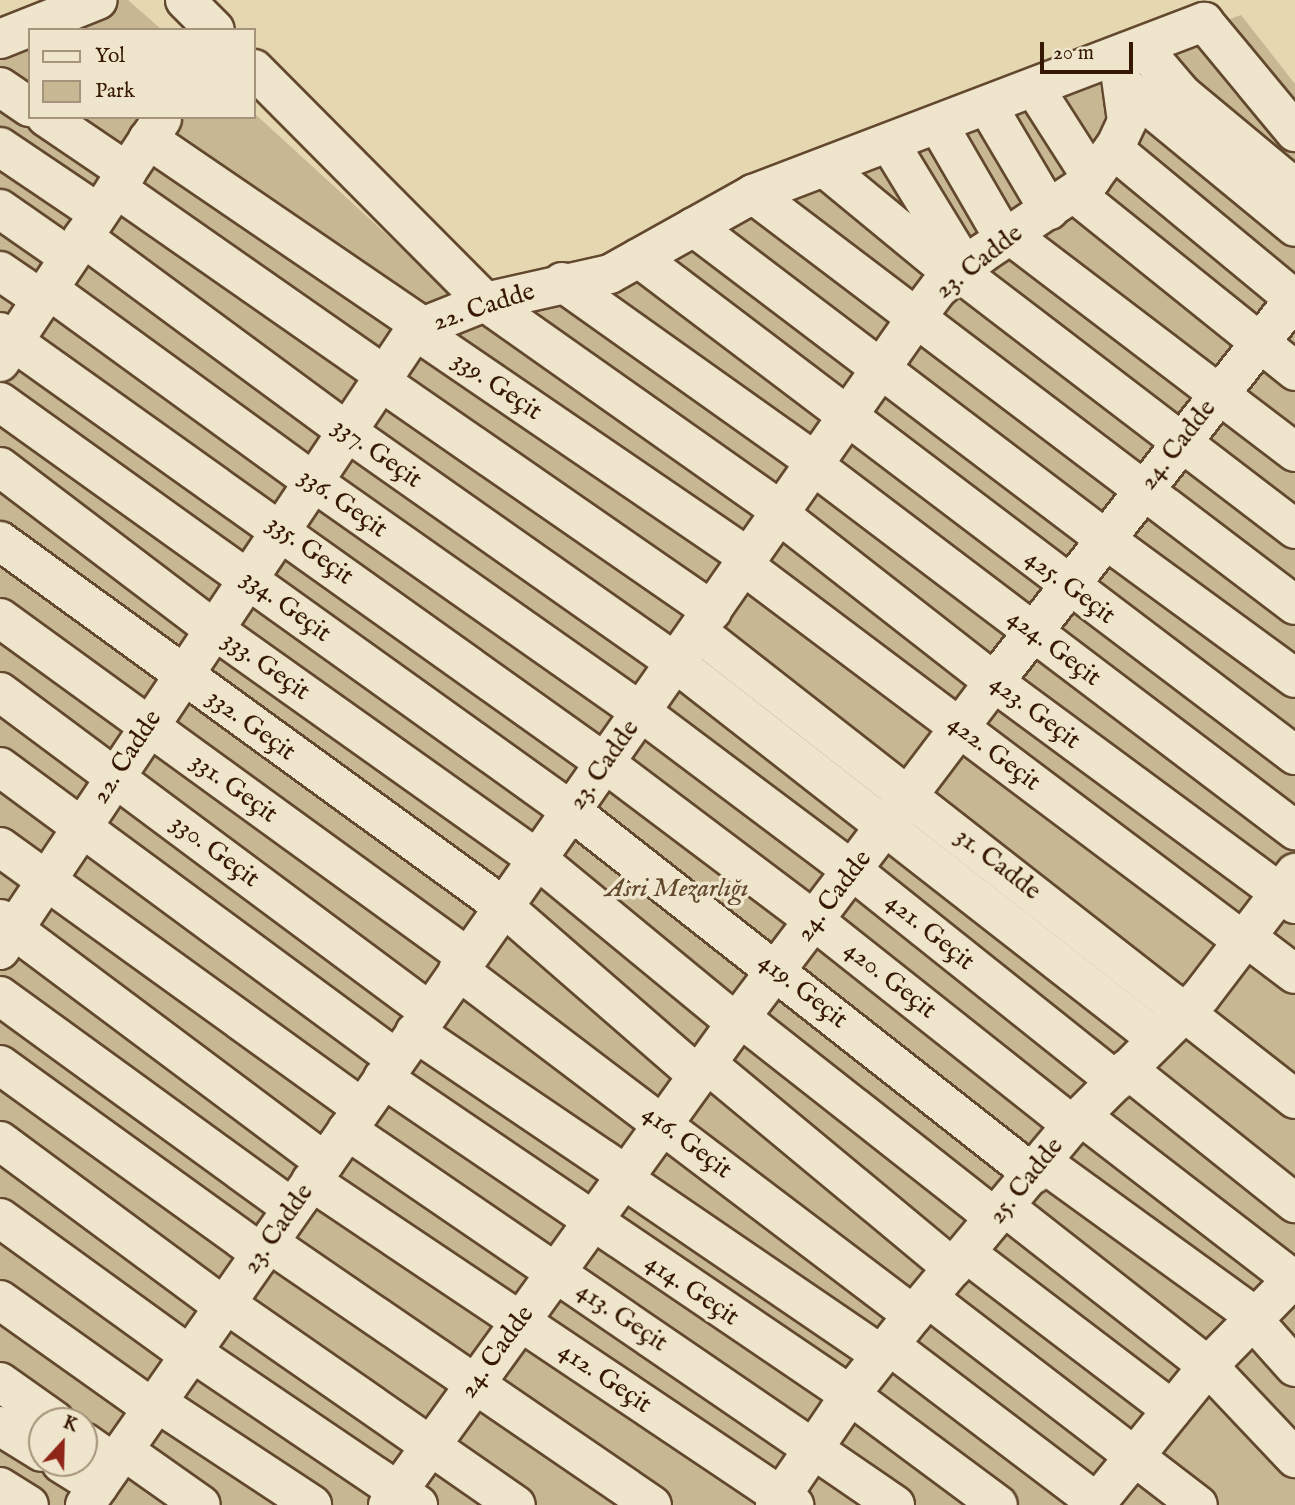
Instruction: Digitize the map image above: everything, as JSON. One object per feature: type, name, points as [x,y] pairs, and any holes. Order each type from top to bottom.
[{"type":"street","points":[[185,0],[213,28]]},
{"type":"street","points":[[48,28],[87,14]]},
{"type":"street","name":"22. Cadde","points":[[5,932],[46,880],[180,675],[415,330],[485,302],[562,282],[610,274],[753,194],[1035,89],[1127,63],[1204,22],[1295,132]]},
{"type":"street","points":[[1082,183],[1126,121],[1127,63]]},
{"type":"street","points":[[1127,63],[1182,94],[1295,188]]},
{"type":"street","points":[[1127,63],[1295,227]]},
{"type":"street","name":"423. Geçit","points":[[256,71],[485,302],[780,512],[994,682],[1290,890]]},
{"type":"street","points":[[0,87],[28,106]]},
{"type":"street","points":[[1035,89],[1082,183],[1295,298]]},
{"type":"street","points":[[988,107],[1082,183],[1258,343],[1295,370]]},
{"type":"street","points":[[47,119],[99,213]]},
{"type":"street","points":[[4,345],[45,294],[99,213],[151,126]]},
{"type":"street","name":"339. Geçit","points":[[151,126],[413,320],[415,330],[746,561]]},
{"type":"street","points":[[939,126],[1007,237],[1295,452]]},
{"type":"street","points":[[890,144],[959,271]]},
{"type":"street","points":[[0,147],[99,213]]},
{"type":"street","points":[[825,168],[1179,444],[1295,529]]},
{"type":"street","name":"23. Cadde","points":[[101,1485],[154,1405],[916,318],[959,271],[1082,183]]},
{"type":"street","points":[[753,194],[1295,605]]},
{"type":"street","points":[[0,209],[99,213]]},
{"type":"street","name":"31. Cadde","points":[[99,213],[382,378],[705,622],[898,810],[1185,1012],[1295,1099]]},
{"type":"street","name":"337. Geçit","points":[[99,213],[346,431],[676,663],[898,810]]},
{"type":"street","points":[[694,227],[882,366],[1105,539],[1295,678]]},
{"type":"street","name":"425. Geçit","points":[[639,258],[848,414],[1068,587],[1295,755]]},
{"type":"street","name":"336. Geçit","points":[[0,271],[45,294],[641,712]]},
{"type":"street","name":"424. Geçit","points":[[562,282],[814,464],[1295,830]]},
{"type":"street","name":"24. Cadde","points":[[401,1500],[430,1445],[701,1069],[816,922],[994,682],[1295,298]]},
{"type":"street","name":"335. Geçit","points":[[4,345],[280,528],[604,763]]},
{"type":"street","name":"334. Geçit","points":[[0,402],[571,811]]},
{"type":"street","name":"333. Geçit","points":[[0,467],[212,628],[537,859],[738,1021],[1208,1366],[1295,1458]]},
{"type":"street","name":"332. Geçit","points":[[0,541],[180,675],[504,907],[701,1069],[960,1260],[1172,1410]]},
{"type":"street","name":"422. Geçit","points":[[746,561],[961,728],[1295,974]]},
{"type":"street","name":"331. Geçit","points":[[0,618],[147,725],[463,964]]},
{"type":"street","name":"330. Geçit","points":[[0,692],[115,775],[389,1070]]},
{"type":"street","name":"421. Geçit","points":[[641,712],[1121,1075],[1295,1203]]},
{"type":"street","name":"420. Geçit","points":[[604,763],[1076,1120],[1294,1279]]},
{"type":"street","points":[[0,767],[82,827],[389,1070]]},
{"type":"street","points":[[898,810],[1157,1039]]},
{"type":"street","name":"419. Geçit","points":[[571,811],[1038,1168],[1255,1319],[1295,1367]]},
{"type":"street","points":[[0,847],[46,880],[389,1070],[624,1176],[885,1350],[1097,1504],[1133,1455],[1208,1366],[1294,1279]]},
{"type":"street","name":"25. Cadde","points":[[783,1502],[813,1448],[885,1350],[1076,1120],[1185,1012],[1245,939],[1290,890]]},
{"type":"street","points":[[5,932],[309,1184]]},
{"type":"street","name":"416. Geçit","points":[[463,964],[662,1122],[1133,1455],[1198,1505]]},
{"type":"street","points":[[0,996],[309,1184]]},
{"type":"street","points":[[0,1065],[265,1248],[652,1505]]},
{"type":"street","name":"414. Geçit","points":[[389,1070],[591,1222],[850,1395],[998,1505]]},
{"type":"street","name":"413. Geçit","points":[[389,1070],[555,1271],[895,1505]]},
{"type":"street","points":[[0,1141],[225,1305],[516,1505]]},
{"type":"street","name":"412. Geçit","points":[[309,1184],[519,1321],[783,1502]]},
{"type":"street","points":[[0,1218],[401,1500]]},
{"type":"street","points":[[0,1300],[154,1405],[312,1505]]},
{"type":"street","points":[[0,1382],[35,1407]]},
{"type":"street","points":[[0,1426],[28,1443]]},
{"type":"street","points":[[101,1485],[201,1505]]},
{"type":"street","points":[[0,1487],[29,1505]]},
{"type":"green space","points":[[113,0],[128,0],[160,28],[53,28]]},
{"type":"green space","name":"Asri Mezarlığı","points":[[1241,15],[1295,84],[1295,1505],[0,1505],[0,53],[28,40],[28,119],[256,119],[256,115],[468,309],[754,192]]}]
